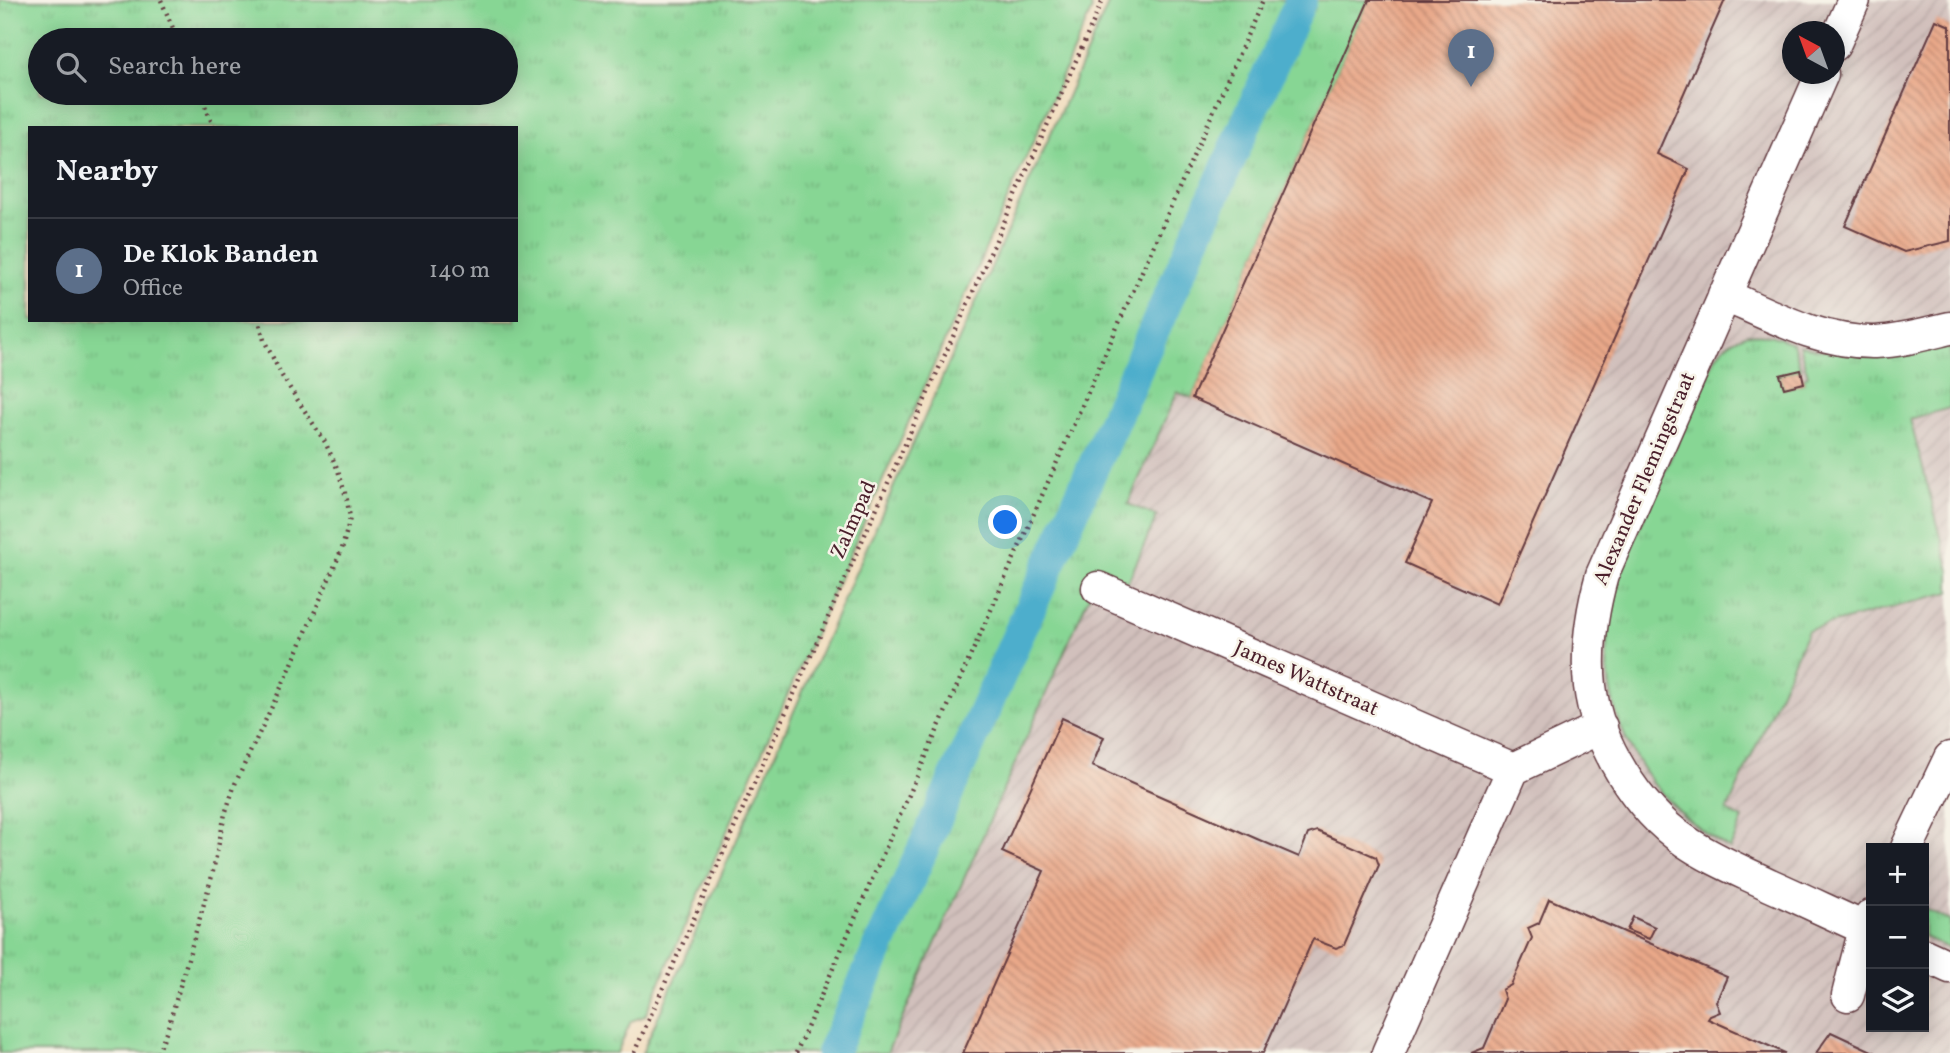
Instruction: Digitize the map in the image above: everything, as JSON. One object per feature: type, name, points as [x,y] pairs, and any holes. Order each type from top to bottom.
[{"type":"street","points":[[1845,21],[1854,0]]},
{"type":"street","name":"Alexander Flemingstraat","points":[[1818,84],[1611,554],[1597,593],[1590,633],[1589,670],[1593,700],[1601,727],[1617,763],[1634,791],[1658,819],[1684,840],[1719,861],[1866,924]]},
{"type":"street","points":[[1724,295],[1791,325],[1845,340],[1887,341],[1950,328]]},
{"type":"street","name":"James Wattstraat","points":[[1098,588],[1513,769]]},
{"type":"street","points":[[1388,1053],[1513,769],[1601,727]]},
{"type":"street","points":[[1909,843],[1950,758]]},
{"type":"street","points":[[1848,995],[1866,935]]},
{"type":"street","points":[[1929,957],[1950,967]]},
{"type":"path","points":[[161,0],[173,28]]},
{"type":"path","name":"Zalmpad","points":[[634,1053],[1103,0]]},
{"type":"path","points":[[796,1053],[1263,0]]},
{"type":"path","points":[[205,105],[213,126]]},
{"type":"path","points":[[158,1053],[212,876],[225,814],[235,784],[288,673],[342,549],[350,518],[338,471],[325,442],[282,376],[264,340],[260,322]]},
{"type":"shaded area","points":[[1343,0],[1950,0],[1950,1053],[863,1053]]},
{"type":"green space","points":[[0,0],[1089,0],[1092,9],[645,1016],[631,1021],[617,1053],[0,1053]]},
{"type":"green space","points":[[1110,0],[1369,0],[1192,398],[1177,392],[1128,504],[1157,516],[1128,582],[1100,571],[887,1053],[642,1053]]},
{"type":"green space","points":[[1748,334],[1770,335],[1793,343],[1801,370],[1780,375],[1784,388],[1804,383],[1803,378],[1808,376],[1799,345],[1819,350],[1950,344],[1950,408],[1910,419],[1950,571],[1950,592],[1808,630],[1727,811],[1743,819],[1730,849],[1693,824],[1662,794],[1638,761],[1620,725],[1610,686],[1607,645],[1612,603],[1625,560],[1715,358],[1729,343]]},
{"type":"green space","points":[[1929,911],[1950,921],[1950,949],[1929,939]]},
{"type":"building","points":[[1369,0],[1725,0],[1657,154],[1689,169],[1497,604],[1405,563],[1432,503],[1192,398]]},
{"type":"building","points":[[1936,20],[1950,26],[1950,241],[1904,252],[1845,226]]},
{"type":"building","points":[[1801,370],[1804,383],[1784,388],[1780,375]]},
{"type":"building","points":[[1062,718],[1104,737],[1092,766],[1299,857],[1308,834],[1317,831],[1376,857],[1379,865],[1344,945],[1336,948],[1313,939],[1263,1053],[963,1053],[1044,871],[1002,852]]},
{"type":"building","points":[[1549,899],[1727,977],[1716,1002],[1720,1012],[1708,1019],[1785,1053],[1471,1053],[1484,1048],[1505,999],[1502,990],[1511,985],[1532,938],[1528,928],[1539,923]]},
{"type":"building","points":[[1633,917],[1655,927],[1649,939],[1627,930]]},
{"type":"building","points":[[1831,1032],[1876,1053],[1816,1053]]},
{"type":"waterway","points":[[832,1053],[1301,0]]},
{"type":"place","name":"De Klok Banden","points":[[1471,87]]}]
